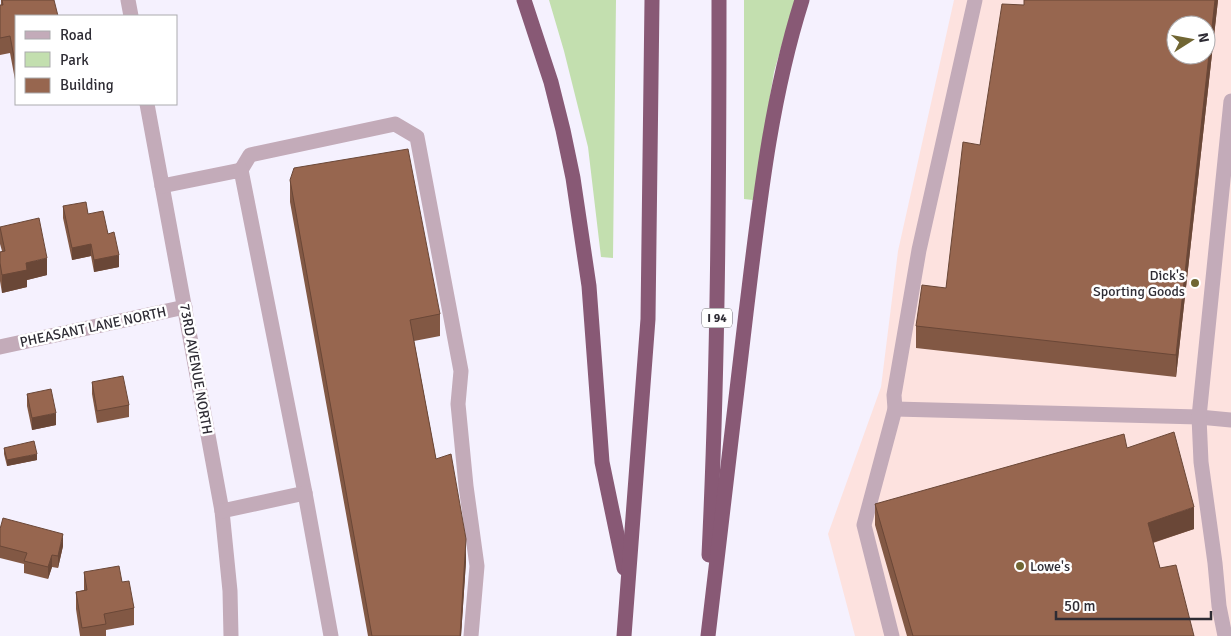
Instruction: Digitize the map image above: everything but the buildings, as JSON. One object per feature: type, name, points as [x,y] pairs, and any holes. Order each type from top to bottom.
[{"type":"highway","points":[[524,0],[551,82],[573,178],[589,286],[602,462],[628,586]]},
{"type":"highway","points":[[624,636],[648,319],[652,0]]},
{"type":"highway","name":"I 94","points":[[704,636],[713,461],[719,232],[719,0]]},
{"type":"highway","points":[[708,636],[759,209],[772,124],[785,60],[802,0]]},
{"type":"street","points":[[128,0],[131,15]]},
{"type":"street","points":[[892,636],[864,525],[896,409],[894,394],[919,250],[976,0]]},
{"type":"street","points":[[1225,636],[1219,606],[1201,462],[1199,417],[1231,101]]},
{"type":"street","name":"73RD AVENUE NORTH","points":[[147,105],[222,511],[230,591],[231,636]]},
{"type":"street","points":[[331,636],[305,492],[241,170],[250,155],[395,124],[417,137],[461,370],[458,404],[466,486],[477,566],[471,636]]},
{"type":"street","points":[[162,186],[241,170]]},
{"type":"street","name":"PHEASANT LANE NORTH","points":[[0,347],[185,307]]},
{"type":"street","points":[[896,409],[1199,417],[1231,420]]},
{"type":"street","points":[[222,511],[305,492]]},
{"type":"shaded area","points":[[954,0],[1231,0],[1231,636],[855,636],[828,534],[881,387],[898,251]]},
{"type":"green space","points":[[549,0],[616,0],[613,258],[601,257],[588,147]]},
{"type":"green space","points":[[744,0],[795,0],[774,72],[753,200],[744,199]]},
{"type":"place","name":"Dick's Sporting Goods","points":[[1195,283]]},
{"type":"place","name":"Lowe's","points":[[1020,566]]}]
